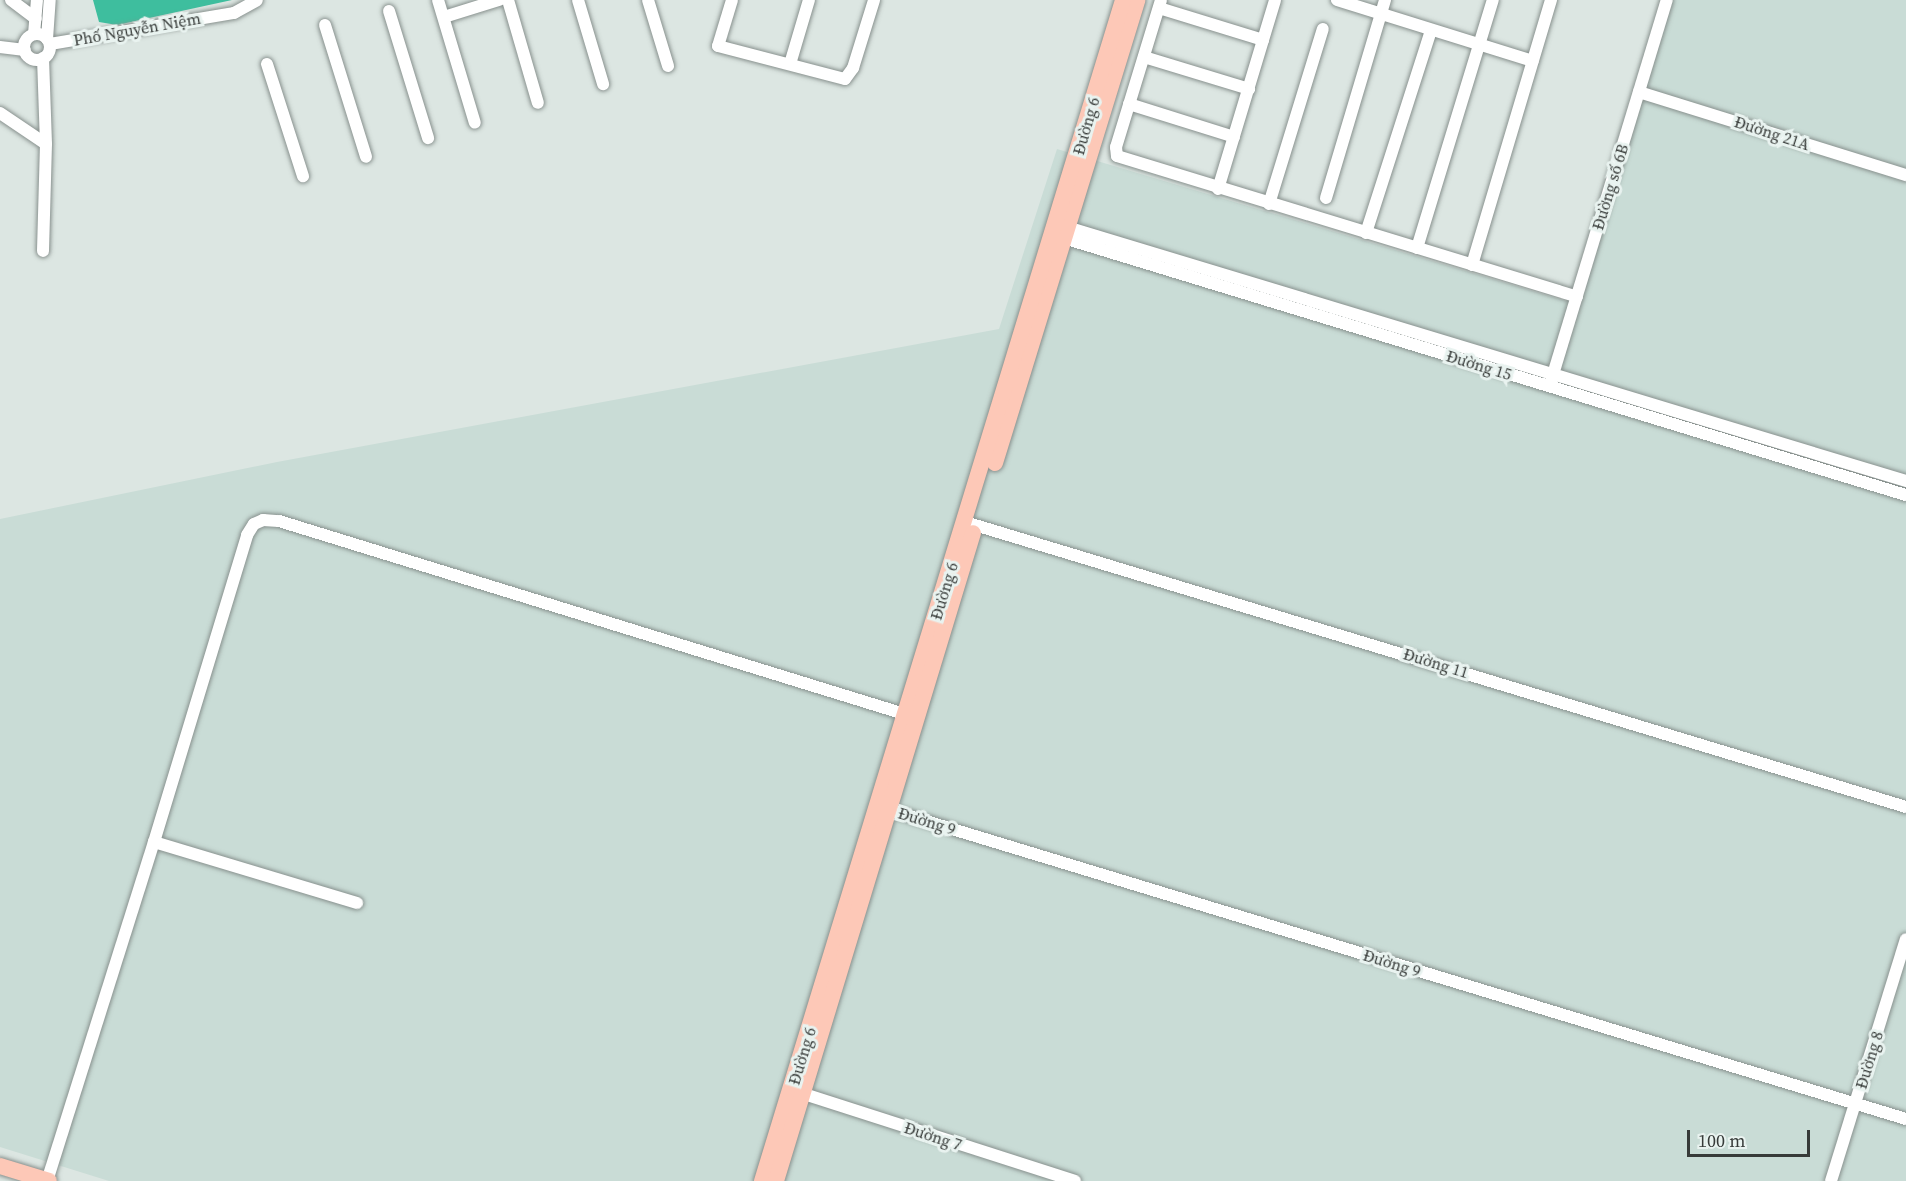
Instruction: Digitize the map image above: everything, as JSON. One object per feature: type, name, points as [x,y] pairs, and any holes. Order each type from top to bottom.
[{"type":"main road","name":"Đường 6","points":[[1060,231],[1123,0]]},
{"type":"main road","name":"Đường 6","points":[[776,1181],[797,1092],[970,523],[1060,231],[1137,0]]},
{"type":"main road","name":"Đường 6","points":[[762,1181],[797,1092]]},
{"type":"main road","points":[[0,1166],[48,1181]]},
{"type":"street","points":[[11,0],[36,19]]},
{"type":"street","points":[[25,50],[25,42],[34,34],[37,0]]},
{"type":"street","points":[[43,251],[46,144],[43,58],[49,41],[51,0]]},
{"type":"street","name":"Phố Nguyễn Niệm","points":[[49,41],[234,13],[257,0]]},
{"type":"street","points":[[438,0],[475,123]]},
{"type":"street","points":[[444,17],[499,0]]},
{"type":"street","points":[[508,0],[538,103]]},
{"type":"street","points":[[578,0],[603,84]]},
{"type":"street","points":[[648,0],[668,66]]},
{"type":"street","points":[[732,0],[718,45],[845,78],[853,68],[874,0]]},
{"type":"street","points":[[790,64],[808,0]]},
{"type":"street","points":[[1218,189],[1275,0]]},
{"type":"street","points":[[1337,0],[1533,61]]},
{"type":"street","points":[[1326,198],[1385,0]]},
{"type":"street","points":[[1417,248],[1493,0]]},
{"type":"street","points":[[1472,265],[1551,0]]},
{"type":"street","name":"Đường số 6B","points":[[1551,381],[1667,0]]},
{"type":"street","points":[[1263,40],[1160,4],[1116,147],[1117,156],[1218,189],[1577,297]]},
{"type":"street","points":[[389,11],[428,138]]},
{"type":"street","points":[[325,25],[366,157]]},
{"type":"street","points":[[1269,204],[1323,29]]},
{"type":"street","points":[[1366,233],[1431,30]]},
{"type":"street","points":[[34,34],[49,41]]},
{"type":"street","points":[[0,46],[25,50],[32,58],[43,58]]},
{"type":"street","points":[[1144,57],[1249,89]]},
{"type":"street","points":[[267,64],[303,176]]},
{"type":"street","name":"Đường 21A","points":[[1639,92],[1906,175]]},
{"type":"street","points":[[1129,104],[1234,137]]},
{"type":"street","points":[[0,113],[46,144]]},
{"type":"street","name":"Đường 15","points":[[1060,231],[1551,381],[1906,495]]},
{"type":"street","name":"Đường 15","points":[[1551,381],[1906,482]]},
{"type":"street","points":[[48,1181],[247,535],[254,524],[262,520],[279,521],[913,716]]},
{"type":"street","name":"Đường 11","points":[[970,523],[1906,807]]},
{"type":"street","name":"Đường 9","points":[[885,808],[1906,1119]]},
{"type":"street","points":[[154,842],[357,903]]},
{"type":"street","name":"Đường 8","points":[[1831,1181],[1906,939]]},
{"type":"street","name":"Đường 7","points":[[797,1092],[1075,1181]]},
{"type":"shaded area","points":[[93,0],[232,0],[117,25],[99,22]]},
{"type":"shaded area","points":[[1669,0],[1906,0],[1906,1181],[109,1181],[0,1147],[0,519],[277,462],[999,329],[1057,149],[1576,304]]}]
